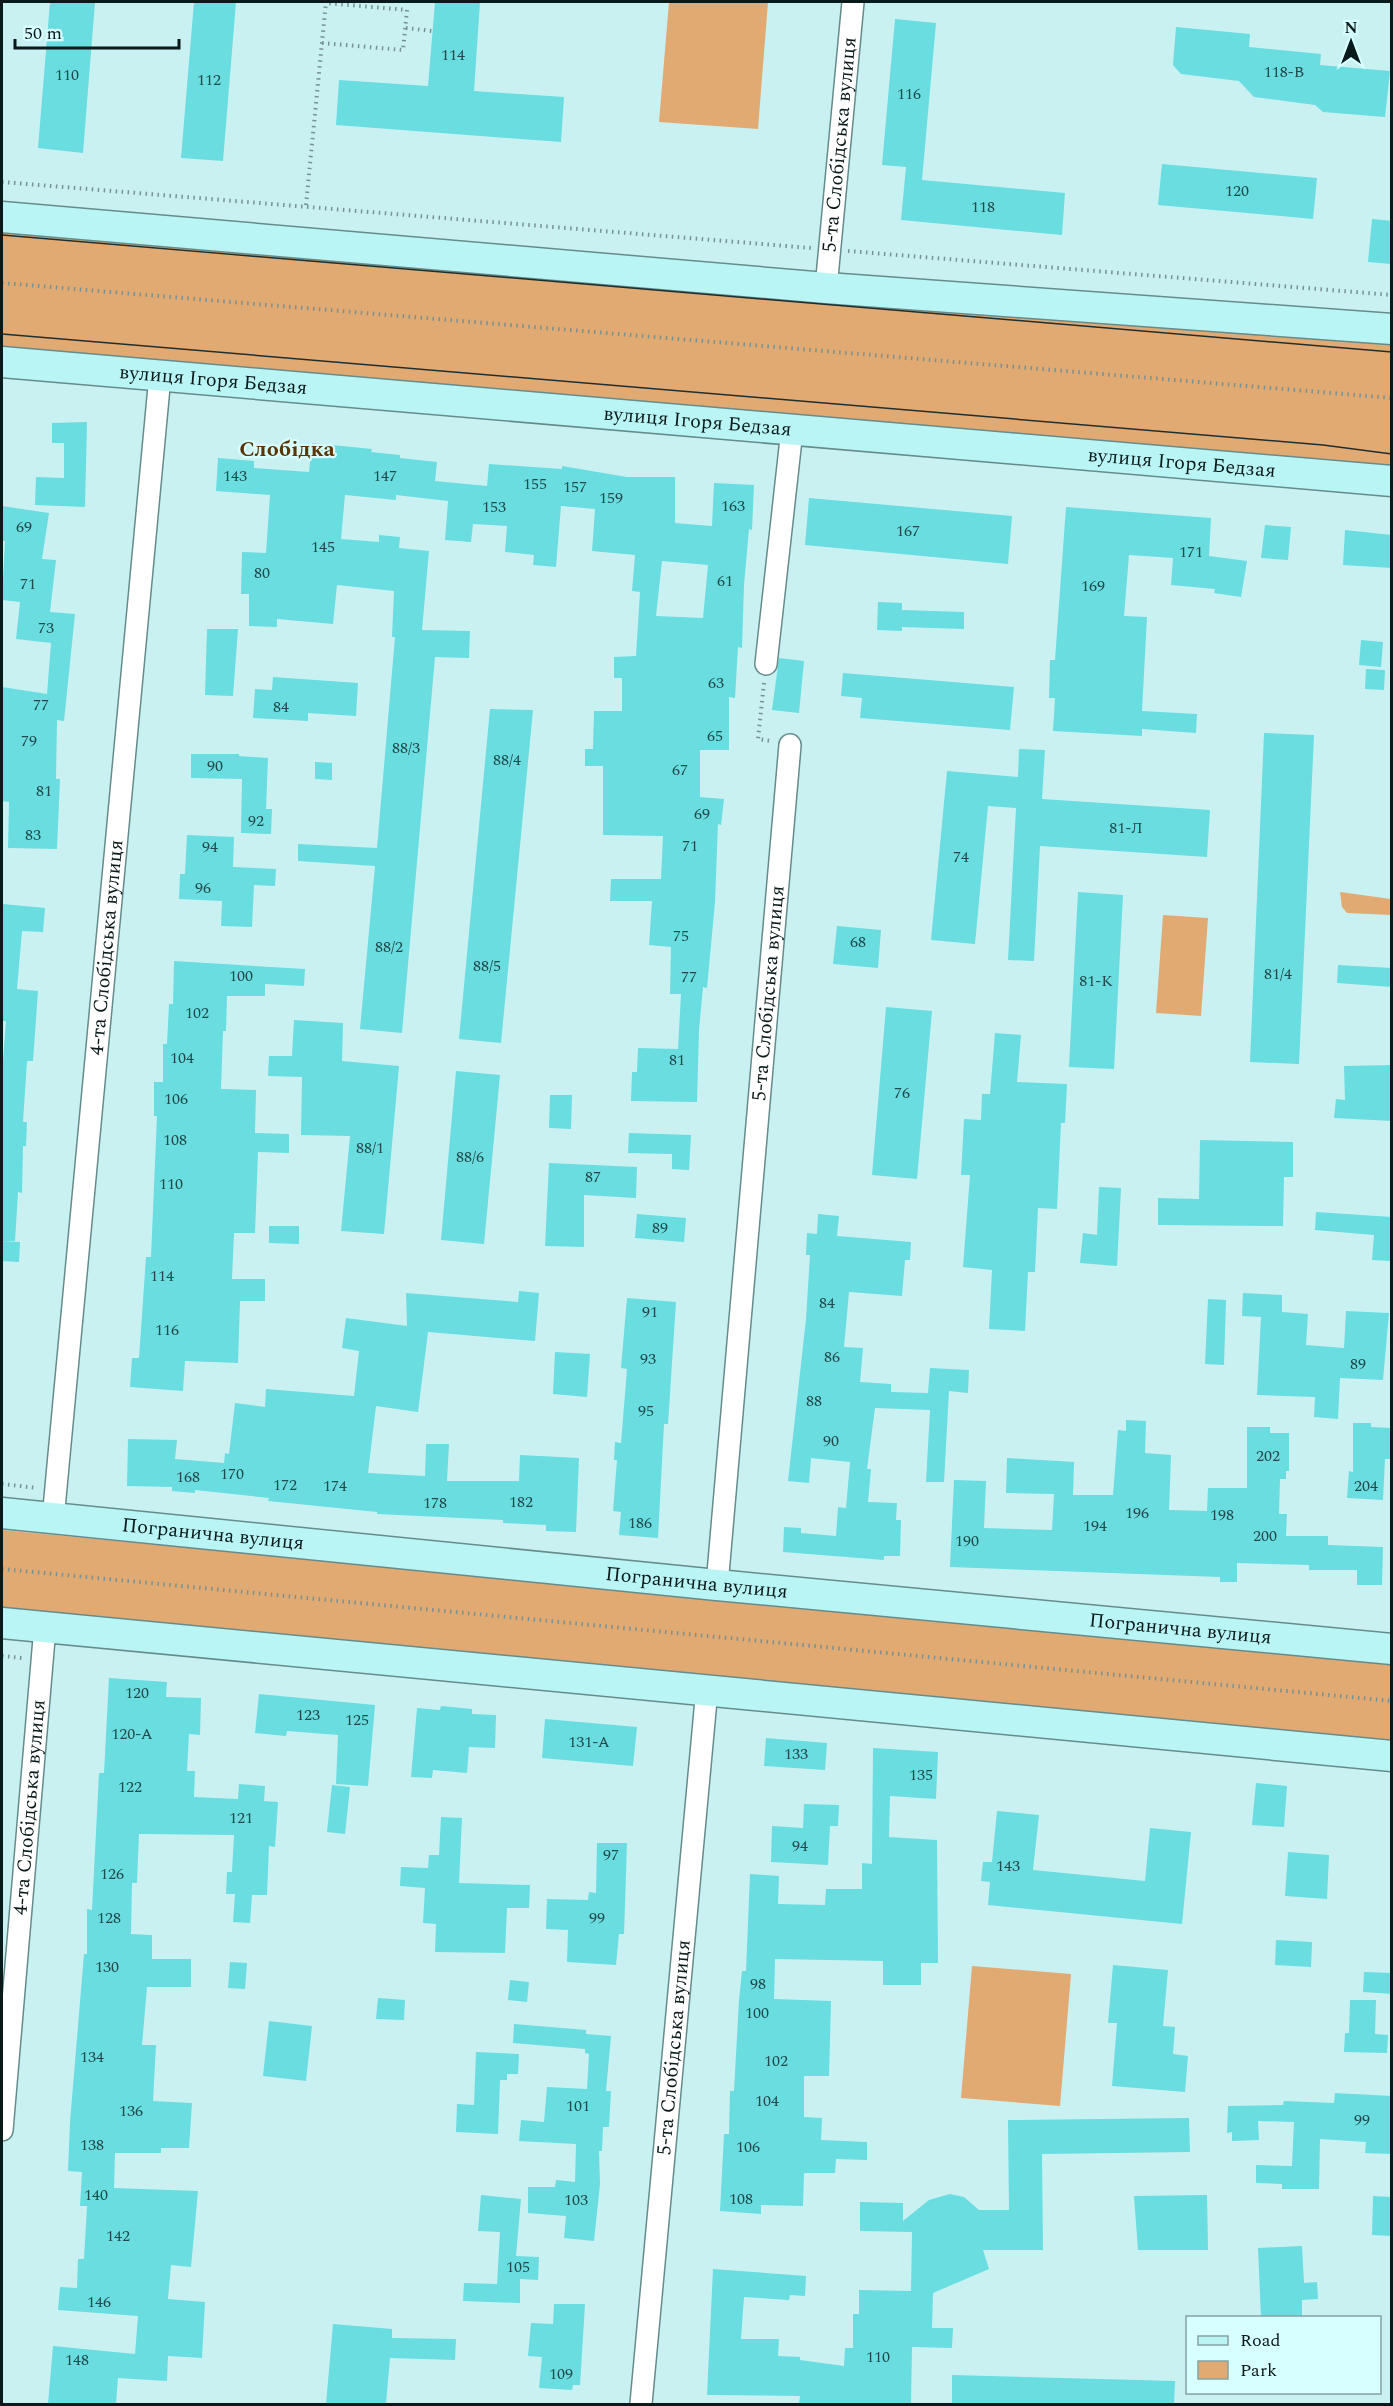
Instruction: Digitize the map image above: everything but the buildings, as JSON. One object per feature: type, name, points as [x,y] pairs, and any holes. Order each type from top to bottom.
[{"type":"street","name":"5-та Слобідська вулиця","points":[[826,288],[854,2]]},
{"type":"street","points":[[2,216],[826,288],[1392,329]]},
{"type":"street","name":"вулиця Ігоря Бедзая","points":[[2,362],[1392,480]]},
{"type":"street","name":"4-та Слобідська вулиця","points":[[55,1504],[160,376]]},
{"type":"street","points":[[766,664],[792,430]]},
{"type":"street","name":"5-та Слобідська вулиця","points":[[717,1585],[790,745]]},
{"type":"street","name":"Погранична вулиця","points":[[2,1514],[55,1504],[717,1585],[1392,1649]]},
{"type":"street","points":[[2,1623],[1392,1756]]},
{"type":"street","name":"4-та Слобідська вулиця","points":[[2,2130],[45,1627]]},
{"type":"street","name":"5-та Слобідська вулиця","points":[[641,2404],[707,1689]]},
{"type":"path","points":[[306,205],[326,2],[407,10],[403,50],[322,43]]},
{"type":"path","points":[[406,28],[432,31]]},
{"type":"path","points":[[2,182],[1392,295]]},
{"type":"path","points":[[2,283],[1392,398]]},
{"type":"path","points":[[766,664],[758,739],[790,745]]},
{"type":"path","points":[[2,1484],[55,1504]]},
{"type":"path","points":[[2,1569],[1392,1701]]},
{"type":"green space","points":[[669,2],[768,2],[758,129],[659,122]]},
{"type":"green space","points":[[2,231],[1391,341],[1391,471],[2,350]]},
{"type":"green space","points":[[1340,892],[1391,899],[1391,915],[1347,913],[1342,907]]},
{"type":"green space","points":[[1163,915],[1208,918],[1201,1016],[1156,1013]]},
{"type":"green space","points":[[2,1530],[1391,1663],[1391,1744],[2,1609]]},
{"type":"green space","points":[[972,1966],[1071,1974],[1060,2106],[961,2098]]},
{"type":"tram line","points":[[2,235],[1392,352]]},
{"type":"tram line","points":[[2,334],[1323,445],[1392,454]]},
{"type":"district","name":"Слобідка","points":[[287,449]]}]
